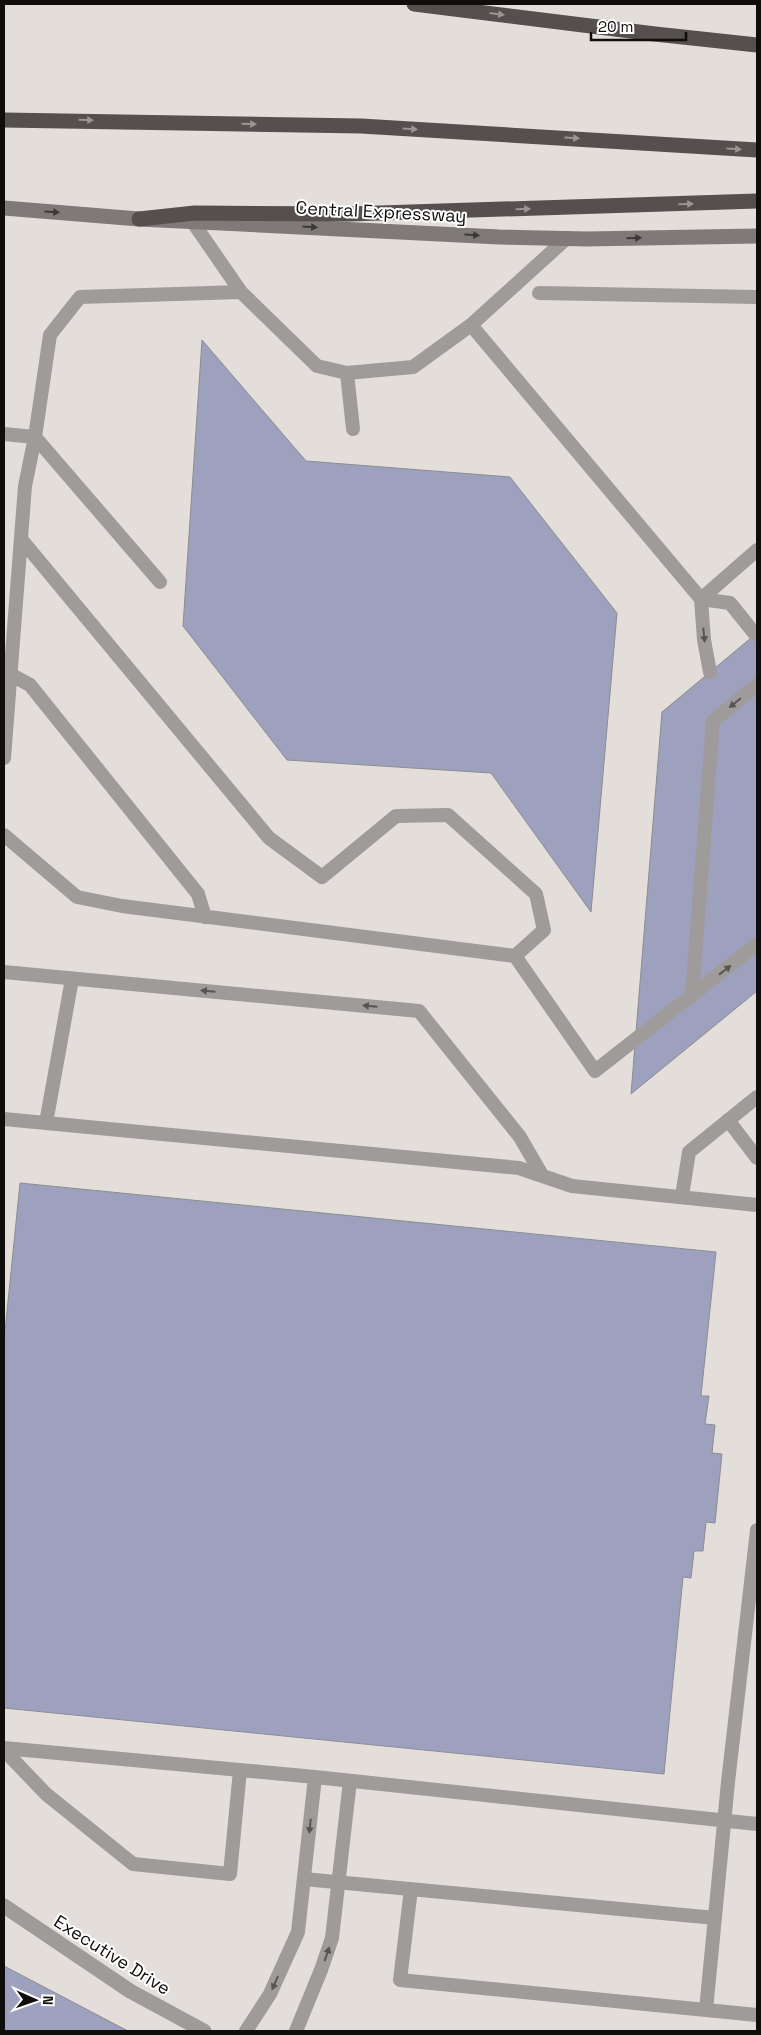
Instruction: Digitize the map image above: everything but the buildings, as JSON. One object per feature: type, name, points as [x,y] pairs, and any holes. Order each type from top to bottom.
[{"type":"highway","points":[[414,4],[757,45]]},
{"type":"highway","points":[[8,119],[361,126],[757,150]]},
{"type":"highway","points":[[139,218],[195,213],[349,214],[757,201]]},
{"type":"main road","name":"Central Expressway","points":[[4,208],[139,218],[499,237],[757,236]]},
{"type":"street","name":"Executive Drive","points":[[4,1906],[130,1991],[204,2031]]},
{"type":"lane","points":[[192,221],[241,292],[317,366],[347,373],[413,367],[471,326],[567,238]]},
{"type":"lane","points":[[4,758],[24,486],[35,437],[50,335],[80,297],[241,292]]},
{"type":"lane","points":[[539,293],[757,297]]},
{"type":"lane","points":[[471,326],[701,599],[704,640],[710,672]]},
{"type":"lane","points":[[347,373],[353,429]]},
{"type":"lane","points":[[4,434],[35,437],[160,582]]},
{"type":"lane","points":[[20,540],[269,838],[322,877],[396,816],[448,815],[536,894],[544,930],[516,956]]},
{"type":"lane","points":[[701,599],[757,550]]},
{"type":"lane","points":[[701,599],[730,603],[755,634]]},
{"type":"lane","points":[[10,674],[30,685],[198,894],[205,917]]},
{"type":"lane","points":[[692,995],[713,721],[757,685]]},
{"type":"lane","points":[[4,835],[77,897],[122,906],[516,956],[595,1071],[757,944]]},
{"type":"lane","points":[[4,972],[419,1011],[520,1136],[542,1176]]},
{"type":"lane","points":[[46,1123],[72,979]]},
{"type":"lane","points":[[682,1196],[689,1152],[757,1097]]},
{"type":"lane","points":[[4,1119],[519,1168],[572,1186],[757,1205]]},
{"type":"lane","points":[[728,1120],[757,1158]]},
{"type":"lane","points":[[706,2010],[724,1821],[754,1577],[757,1530]]},
{"type":"lane","points":[[4,1749],[315,1777],[757,1824]]},
{"type":"lane","points":[[4,1749],[46,1794],[133,1864],[230,1874],[240,1770]]},
{"type":"lane","points":[[246,2031],[270,1994],[298,1932],[315,1777]]},
{"type":"lane","points":[[296,2031],[332,1938],[340,1882],[350,1781]]},
{"type":"lane","points":[[304,1879],[714,1918]]},
{"type":"lane","points":[[411,1889],[400,1980],[757,2015]]}]
